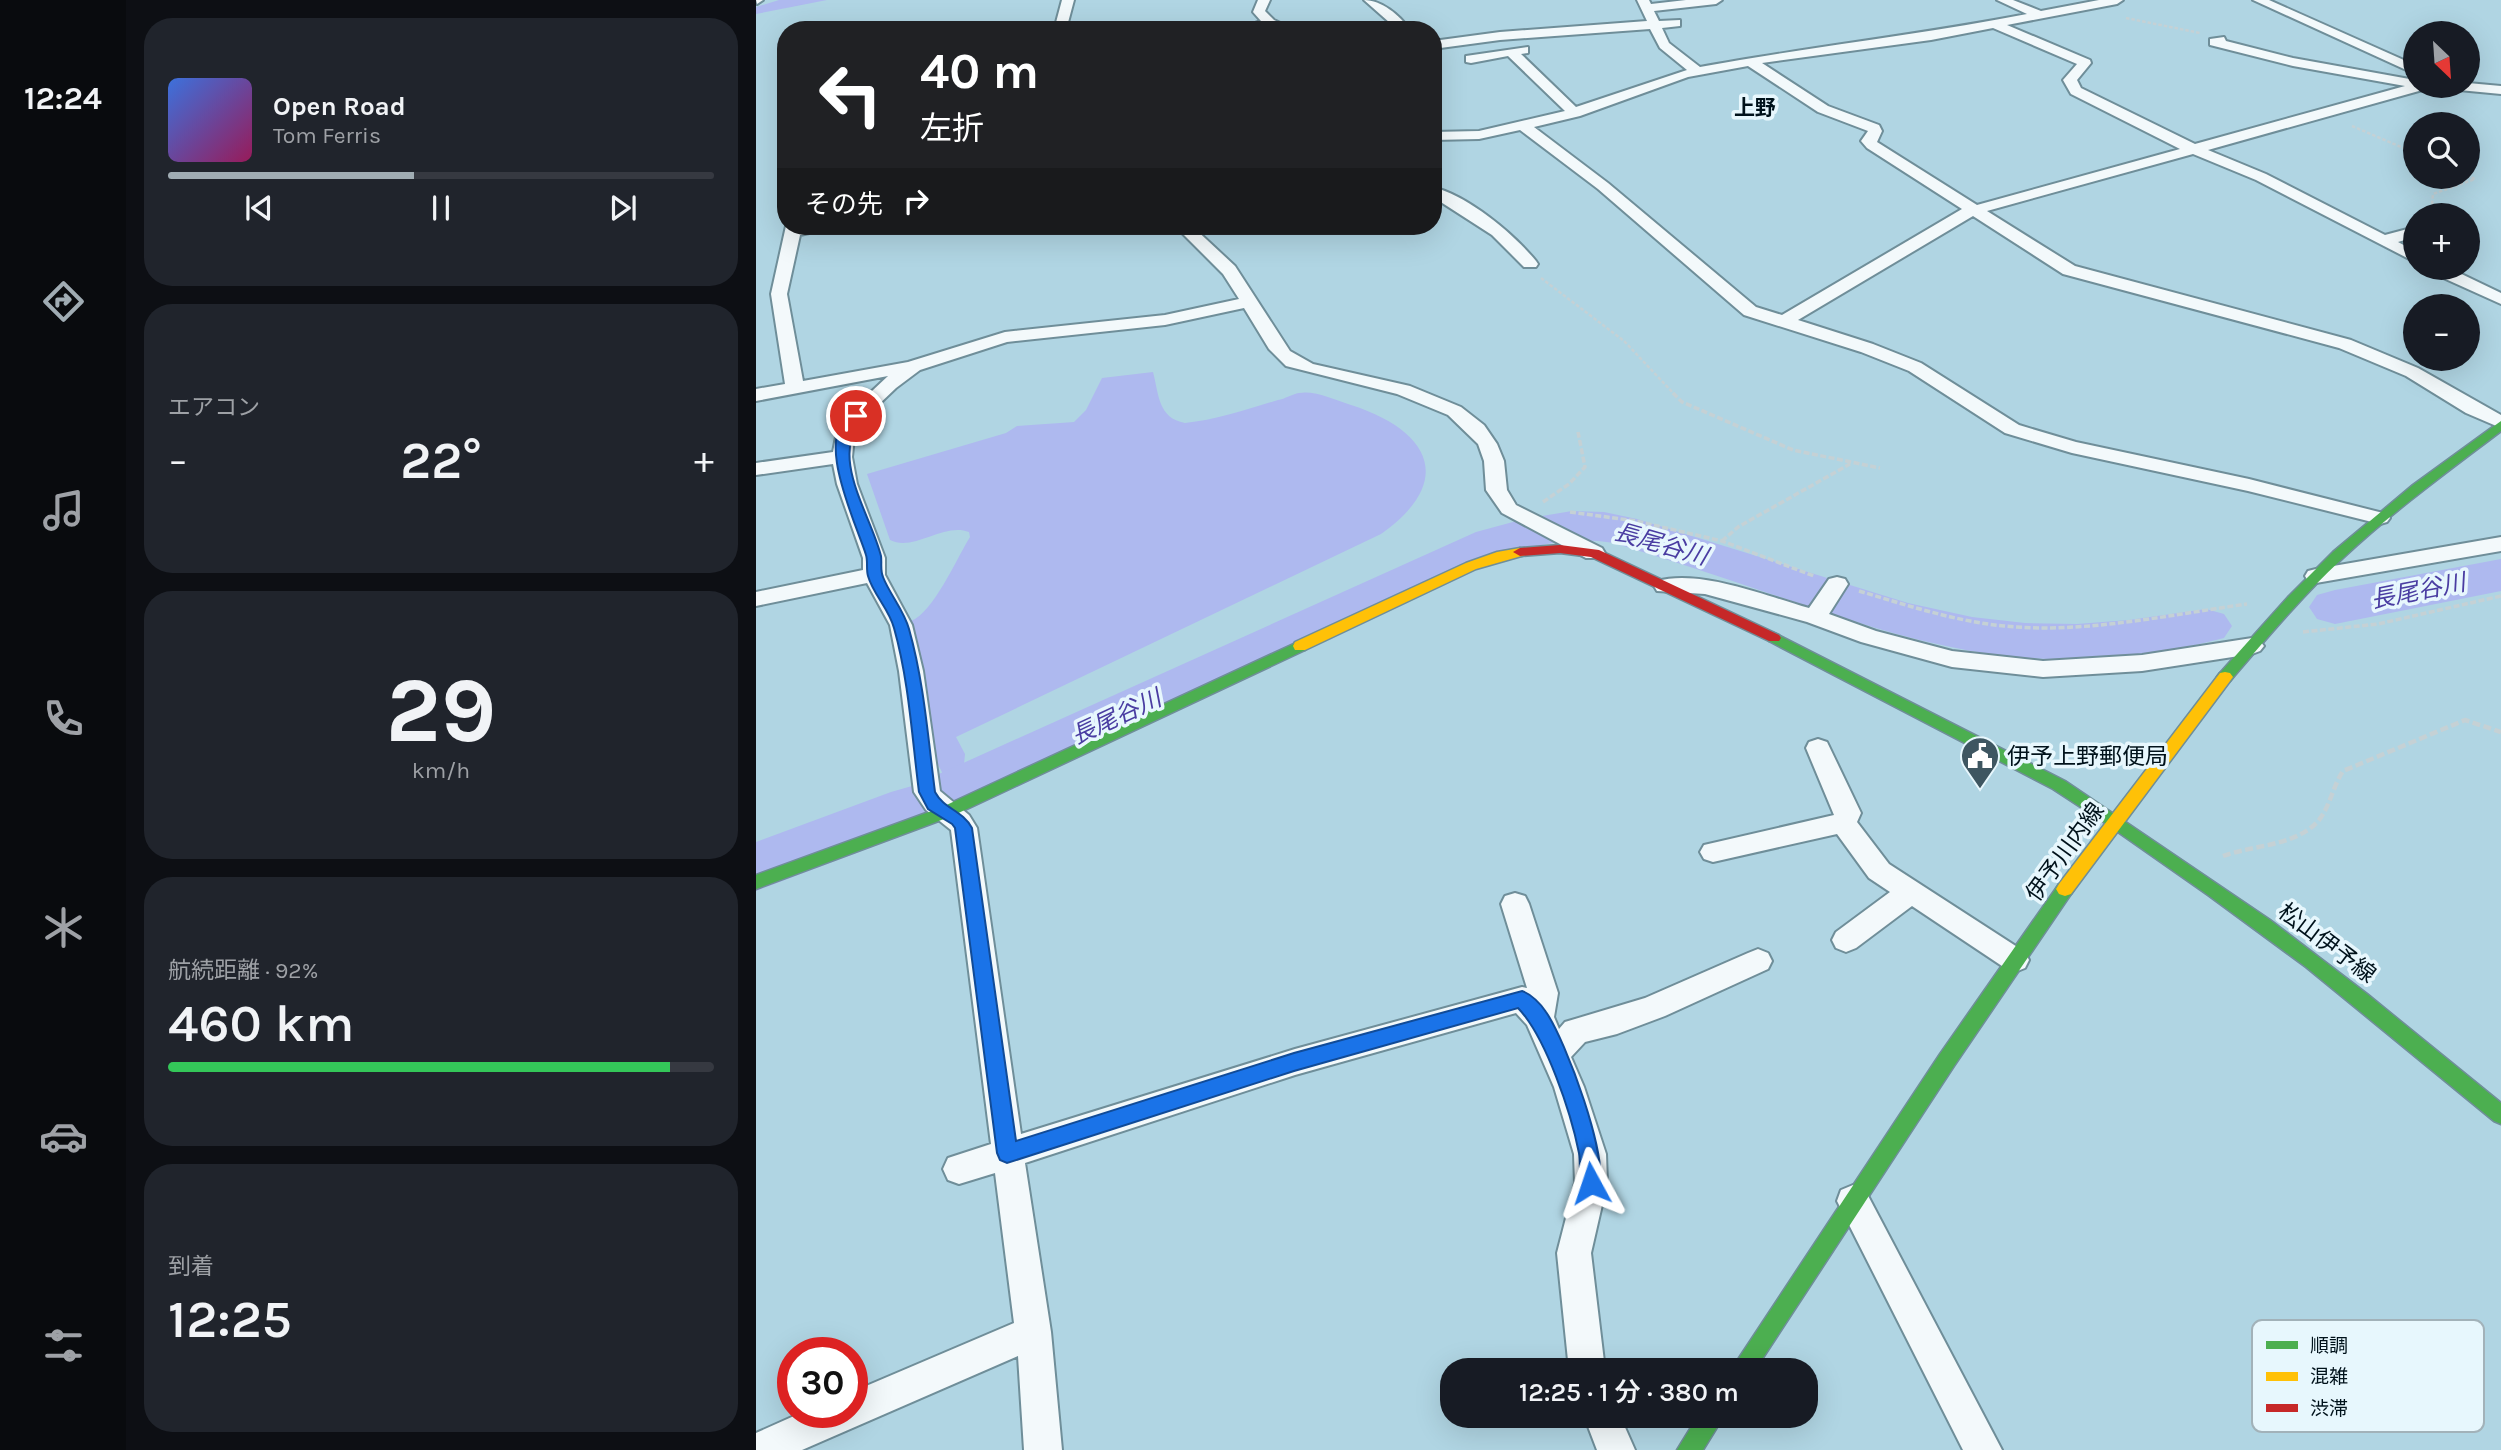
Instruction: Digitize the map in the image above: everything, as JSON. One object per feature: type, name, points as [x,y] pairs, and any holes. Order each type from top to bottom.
[{"type":"main road","name":"伊予川内線","points":[[1750,1358],[2015,960],[2115,821],[2227,673],[2316,576],[2380,518],[2501,424]]},
{"type":"main road","name":"松山伊予線","points":[[756,882],[946,813],[1471,566],[1502,555],[1531,551],[1560,549],[1594,553],[1744,622],[2059,785],[2194,873],[2321,965],[2501,1115]]},
{"type":"main road","points":[[1689,1450],[1704,1428]]},
{"type":"street","points":[[1062,21],[1068,0]]},
{"type":"street","points":[[1265,0],[1259,12],[1268,21]]},
{"type":"street","points":[[1370,0],[1375,8],[1396,21]]},
{"type":"street","points":[[1698,72],[1664,45],[1646,4],[1716,0]]},
{"type":"street","points":[[2003,0],[2040,15]]},
{"type":"street","points":[[1442,134],[1479,135],[1522,126],[1575,113],[1663,80],[1698,72],[1997,25],[2117,0]]},
{"type":"street","points":[[2259,0],[2403,65]]},
{"type":"street","points":[[1442,45],[1500,36],[1676,23]]},
{"type":"street","points":[[1997,25],[2085,63],[2070,80],[2076,91],[2191,149],[2261,177],[2403,251]]},
{"type":"street","points":[[2220,40],[2214,42],[2302,64],[2403,82]]},
{"type":"street","points":[[1471,59],[1517,51],[1575,113]]},
{"type":"street","points":[[2395,61],[2403,59]]},
{"type":"street","points":[[1751,62],[1823,109],[1874,128],[1875,131],[1868,141],[1872,145],[2068,270],[2345,344],[2412,372],[2501,424]]},
{"type":"street","points":[[2480,88],[2501,90]]},
{"type":"street","points":[[1783,322],[1961,214],[2403,91]]},
{"type":"street","points":[[1522,126],[1603,186],[1750,311],[1867,348],[1915,367],[2012,429],[2072,447],[2286,493],[2380,518]]},
{"type":"street","points":[[1442,196],[1461,206],[1511,243],[1530,264]]},
{"type":"street","points":[[792,235],[779,294],[795,387]]},
{"type":"street","points":[[1192,235],[1230,271],[1282,355],[1293,362],[1432,400],[1465,419],[1489,446],[1495,462],[1494,485],[1499,497],[1509,509],[1528,514],[1594,553]]},
{"type":"street","points":[[2382,241],[2403,235]]},
{"type":"street","points":[[2461,280],[2501,299]]},
{"type":"street","points":[[756,395],[914,366],[1005,337],[1165,320],[1250,303]]},
{"type":"street","points":[[914,366],[888,384],[846,426],[842,457],[847,484],[874,558],[874,575],[901,625],[911,671],[927,792],[934,805],[958,819],[964,828],[1032,1332],[1043,1450]]},
{"type":"street","points":[[756,469],[842,457]]},
{"type":"street","points":[[2316,576],[2501,544]]},
{"type":"street","points":[[756,599],[874,575]]},
{"type":"street","points":[[1815,617],[1837,584]]},
{"type":"street","points":[[1665,586],[1704,587],[1815,617],[1869,637],[1952,659],[2043,669],[2143,663],[2259,638]]},
{"type":"street","points":[[1818,748],[1848,813],[1843,823]]},
{"type":"street","points":[[1713,852],[1843,823]]},
{"type":"street","points":[[1843,823],[1879,871],[2015,960]]},
{"type":"street","points":[[1846,940],[1911,892]]},
{"type":"street","points":[[1516,904],[1543,993],[1539,1017]]},
{"type":"street","points":[[1555,1054],[1576,1031],[1617,1021],[1655,1007],[1758,961]]},
{"type":"street","points":[[959,1169],[1294,1062],[1522,999],[1539,1017],[1569,1087],[1590,1154],[1591,1183],[1574,1253],[1586,1358]]},
{"type":"street","points":[[1853,1201],[1983,1450]]},
{"type":"street","points":[[868,1403],[1032,1332]]},
{"type":"street","points":[[759,1450],[810,1428]]},
{"type":"street","points":[[1607,1428],[1616,1450]]},
{"type":"path","points":[[2066,10],[2167,25],[2220,40]]},
{"type":"path","points":[[2322,113],[2403,148]]},
{"type":"path","points":[[2432,203],[2433,194],[2447,189]]},
{"type":"path","points":[[1530,264],[1543,281],[1624,341],[1682,402],[1793,450],[1850,464],[1880,468]]},
{"type":"path","points":[[1528,514],[1569,484],[1585,467],[1578,443],[1578,432]]},
{"type":"path","points":[[1722,541],[1738,527],[1850,464]]},
{"type":"path","points":[[1528,514],[1636,521],[1722,541],[1837,584],[1942,615],[1980,623],[2026,627],[2085,624],[2296,598]]},
{"type":"path","points":[[2259,638],[2345,630],[2440,612],[2501,596]]},
{"type":"path","points":[[2194,873],[2228,853],[2277,842],[2304,831],[2319,820],[2334,782],[2343,771],[2465,720],[2501,732]]},
{"type":"water","points":[[779,0],[827,0],[756,14],[756,7]]},
{"type":"water","points":[[1153,372],[1165,411],[1169,416],[1185,423],[1220,417],[1305,392],[1325,396],[1378,416],[1399,428],[1415,443],[1424,459],[1425,476],[1419,495],[1405,514],[1381,534],[956,737],[965,754],[963,775],[968,788],[954,795],[934,761],[926,684],[911,621],[928,607],[944,584],[970,537],[969,532],[949,531],[909,542],[890,540],[867,474],[1006,433],[1017,426],[1074,422],[1086,410],[1102,378]]},
{"type":"waterway","name":"長尾谷川","points":[[951,793],[1493,543],[1556,527],[1620,529],[1892,616],[1972,634],[2025,640],[2077,641],[2129,638],[2206,626]]},
{"type":"waterway","name":"長尾谷川","points":[[2335,607],[2501,575]]},
{"type":"waterway","name":"長尾谷川","points":[[756,867],[912,808]]},
{"type":"traffic: fast","points":[[2225,677],[2294,599],[2338,555],[2397,504],[2501,425]]},
{"type":"traffic: fast","points":[[1774,638],[2059,785],[2114,821]]},
{"type":"traffic: fast","points":[[756,882],[946,812],[1300,646]]},
{"type":"traffic: fast","points":[[2114,821],[2215,890],[2312,962],[2408,1037],[2501,1115]]},
{"type":"traffic: fast","points":[[1750,1358],[1947,1060],[2065,889]]},
{"type":"traffic: fast","points":[[1689,1450],[1704,1428]]},
{"type":"traffic: slow","points":[[1300,646],[1471,566],[1520,552]]},
{"type":"traffic: slow","points":[[2065,889],[2225,677]]},
{"type":"traffic: jam","points":[[1520,552],[1560,549],[1594,553],[1774,638]]},
{"type":"place","name":"伊予上野郵便局","points":[[1980,790]]},
{"type":"district","name":"上野","points":[[1755,108]]},
{"type":"route","points":[[856,416],[846,426],[842,457],[847,484],[874,558],[874,575],[901,625],[911,671],[927,792],[934,805],[958,819],[964,828],[1007,1153],[1294,1062],[1522,999],[1539,1017],[1569,1087],[1590,1154],[1591,1183]]}]
